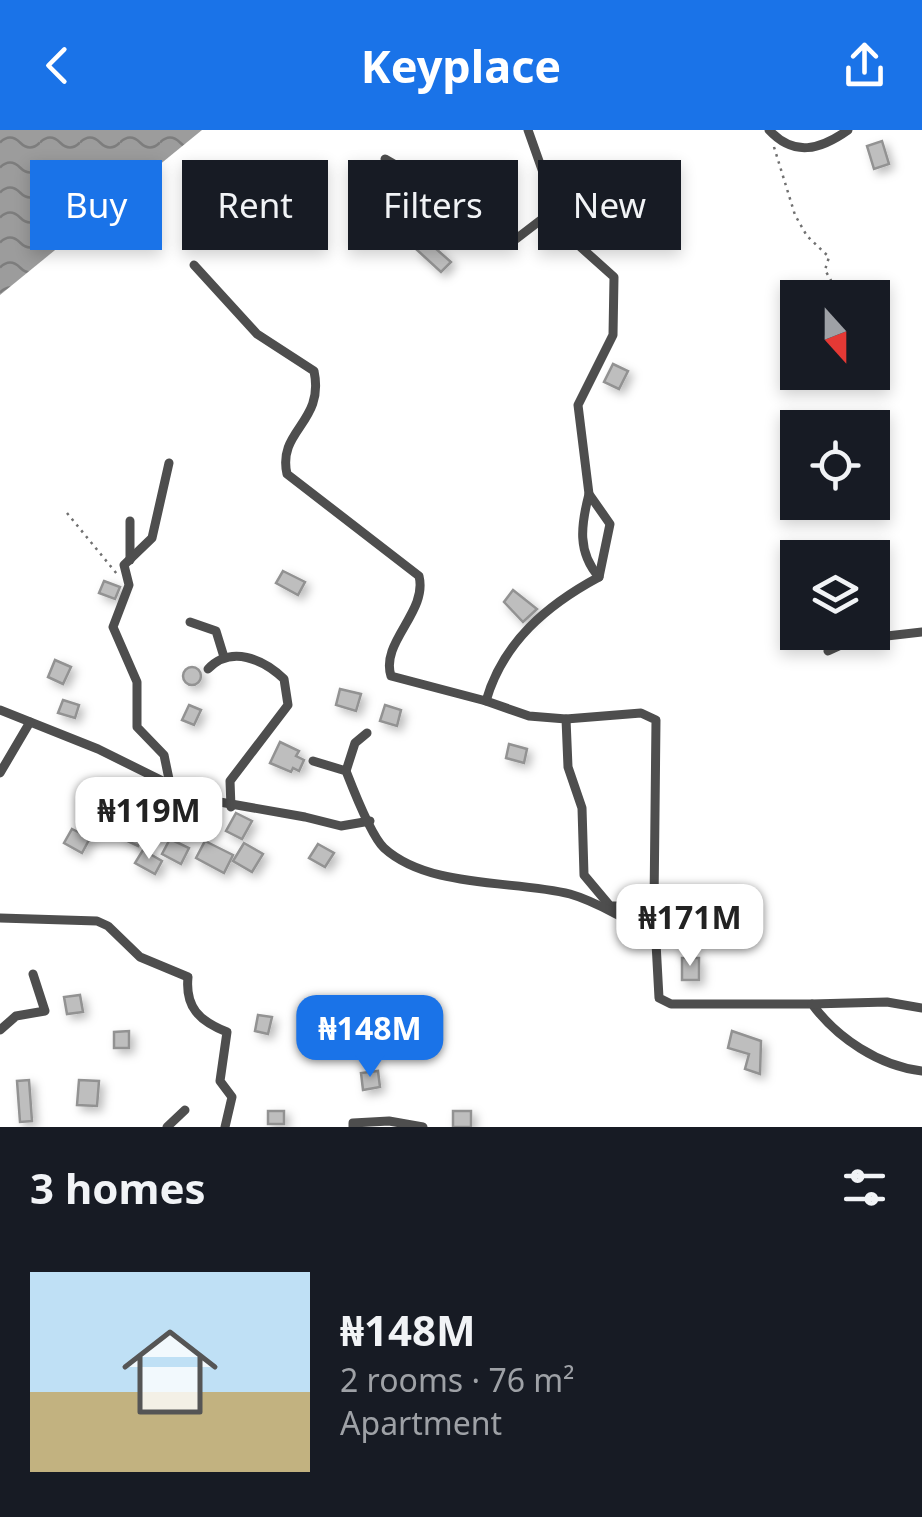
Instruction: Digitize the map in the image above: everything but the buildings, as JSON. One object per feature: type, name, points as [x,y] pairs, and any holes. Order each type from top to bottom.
[{"type":"street","points":[[528,130],[539,160]]},
{"type":"street","points":[[769,131],[800,150],[819,148],[848,130]]},
{"type":"street","points":[[518,238],[538,222]]},
{"type":"street","points":[[584,250],[614,277],[613,335],[578,404],[589,494],[582,520],[584,550],[599,577]]},
{"type":"street","points":[[194,265],[257,334],[314,371],[306,424],[286,443],[282,454],[287,474],[419,576],[414,609],[390,660],[391,676],[486,700],[530,716],[566,719],[641,713],[656,720],[654,930],[656,991],[664,1002],[887,1002],[922,1008]]},
{"type":"street","points":[[169,463],[152,538],[130,560],[124,573],[129,585],[113,626],[134,672],[138,728],[164,755],[170,784]]},
{"type":"street","points":[[486,700],[498,670],[519,636],[550,607],[599,577],[610,524],[589,494]]},
{"type":"street","points":[[130,521],[130,560]]},
{"type":"street","points":[[190,622],[216,631],[224,657]]},
{"type":"street","points":[[828,651],[852,640],[922,632]]},
{"type":"street","points":[[208,668],[224,657],[249,658],[284,679],[288,705],[230,781],[231,807]]},
{"type":"street","points":[[0,710],[231,807],[305,817],[320,824],[370,821]]},
{"type":"street","points":[[566,719],[568,767],[582,808],[584,874],[625,920],[654,930]]},
{"type":"street","points":[[0,773],[30,722]]},
{"type":"street","points":[[368,732],[355,743],[346,771],[380,845],[422,867],[492,885],[558,892],[610,906],[654,906]]},
{"type":"street","points":[[312,761],[346,771]]},
{"type":"street","points":[[0,918],[97,921],[108,926],[140,957],[188,976],[189,1004],[196,1015],[226,1032],[220,1081],[232,1097],[226,1127]]},
{"type":"street","points":[[0,1030],[16,1016],[45,1010],[33,974]]},
{"type":"street","points":[[812,1004],[828,1026],[864,1050],[894,1066],[922,1071]]},
{"type":"street","points":[[167,1127],[184,1110]]},
{"type":"street","points":[[353,1127],[352,1123],[367,1120],[423,1127]]},
{"type":"path","points":[[769,131],[795,216],[807,236],[829,257],[824,270],[830,280]]},
{"type":"path","points":[[67,513],[110,570],[124,573]]},
{"type":"water","points":[[0,130],[202,130],[162,163],[30,160],[30,250],[55,250],[0,295]]}]
